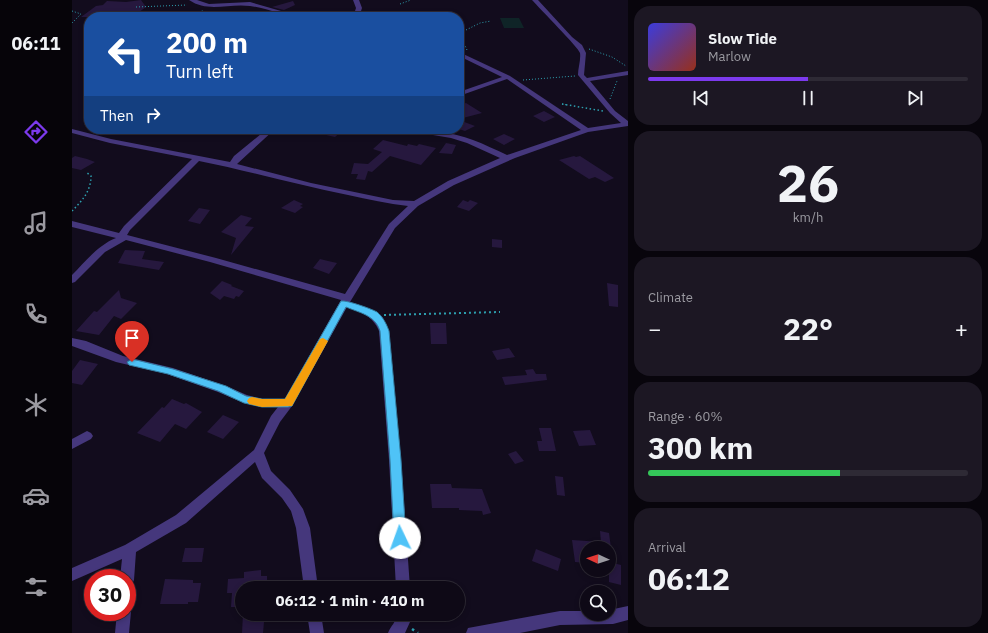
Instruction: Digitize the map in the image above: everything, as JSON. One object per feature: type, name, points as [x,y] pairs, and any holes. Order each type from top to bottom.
[{"type":"street","points":[[192,0],[208,6],[243,2],[282,12]]},
{"type":"street","points":[[356,0],[359,8],[358,12]]},
{"type":"street","points":[[535,0],[570,38],[579,45],[583,60],[583,78],[606,103],[612,112],[627,124]]},
{"type":"street","points":[[464,56],[511,79],[587,130]]},
{"type":"street","points":[[583,78],[628,73]]},
{"type":"street","points":[[464,93],[511,79]]},
{"type":"street","points":[[72,575],[130,549],[181,519],[258,453],[275,419],[288,403],[346,301],[392,226],[415,204],[451,183],[506,158],[587,130],[627,124]]},
{"type":"street","points":[[72,131],[84,134]]},
{"type":"street","points":[[86,134],[232,165],[311,185],[393,202],[415,204]]},
{"type":"street","points":[[232,165],[237,158],[265,134]]},
{"type":"street","points":[[440,134],[470,140],[506,158]]},
{"type":"street","points":[[72,280],[99,253],[112,243],[122,238],[127,228],[198,158]]},
{"type":"street","points":[[72,224],[213,260],[346,301],[373,314],[382,323],[384,331],[395,460],[403,581]]},
{"type":"street","points":[[72,342],[82,344],[120,359],[169,371],[222,389],[244,399],[262,403],[288,403]]},
{"type":"street","points":[[72,444],[87,436]]},
{"type":"street","points":[[258,453],[266,474],[286,494],[297,509],[303,528],[310,581]]},
{"type":"street","points":[[128,569],[130,549]]},
{"type":"street","points":[[473,633],[500,630],[560,618],[613,617],[628,613]]},
{"type":"street","points":[[122,633],[123,621]]},
{"type":"street","points":[[315,621],[317,633]]},
{"type":"street","points":[[395,633],[404,621]]},
{"type":"path","points":[[400,4],[411,0]]},
{"type":"path","points":[[136,7],[201,4]]},
{"type":"path","points":[[72,11],[81,14],[72,23]]},
{"type":"path","points":[[464,31],[480,23],[491,21]]},
{"type":"path","points":[[464,46],[470,59]]},
{"type":"path","points":[[581,49],[592,49],[608,55],[628,68]]},
{"type":"path","points":[[606,103],[613,94],[619,74]]},
{"type":"path","points":[[511,79],[583,78]]},
{"type":"path","points":[[544,100],[595,111],[612,112]]},
{"type":"path","points":[[72,211],[83,200],[92,181],[91,176],[86,172]]},
{"type":"path","points":[[373,314],[407,315],[500,312]]},
{"type":"green space","points":[[500,18],[519,18],[524,28],[504,28]]},
{"type":"building","points":[[141,0],[146,7],[139,12],[88,12],[96,6],[103,5],[107,1],[126,2]]},
{"type":"building","points":[[293,1],[295,5],[284,10],[272,7]]},
{"type":"building","points":[[466,103],[482,113],[464,118],[464,104]]},
{"type":"building","points":[[544,111],[555,117],[544,122],[533,116]]},
{"type":"building","points":[[464,122],[475,126],[465,131]]},
{"type":"building","points":[[322,134],[338,134],[335,137]]},
{"type":"building","points":[[504,134],[515,139],[504,145],[493,139]]},
{"type":"building","points":[[383,140],[407,146],[408,144],[417,146],[419,144],[436,148],[421,165],[390,156],[372,172],[368,171],[365,180],[356,179],[358,174],[351,174],[354,163],[368,164],[382,152],[373,149]]},
{"type":"building","points":[[446,143],[456,145],[452,154],[439,153]]},
{"type":"building","points":[[75,156],[95,162],[81,170],[72,168],[72,158]]},
{"type":"building","points":[[580,156],[614,178],[605,182],[595,177],[589,179],[559,160]]},
{"type":"building","points":[[294,200],[303,204],[300,206],[303,207],[295,213],[281,208]]},
{"type":"building","points":[[463,200],[468,202],[470,200],[478,203],[469,211],[457,207]]},
{"type":"building","points":[[199,208],[210,210],[200,224],[188,221]]},
{"type":"building","points":[[241,215],[252,218],[245,226],[254,227],[231,255],[236,238],[221,232]]},
{"type":"building","points":[[492,239],[502,240],[502,248],[492,247]]},
{"type":"building","points":[[125,250],[145,251],[142,259],[164,262],[159,270],[118,263]]},
{"type":"building","points":[[320,259],[337,263],[329,274],[313,268]]},
{"type":"building","points":[[222,281],[244,291],[239,297],[236,296],[234,299],[224,296],[220,300],[210,293]]},
{"type":"building","points":[[607,283],[618,285],[618,307],[609,306]]},
{"type":"building","points":[[119,290],[121,298],[137,303],[121,319],[114,316],[99,335],[76,331],[94,311],[97,312]]},
{"type":"building","points":[[430,323],[446,323],[447,344],[431,344]]},
{"type":"building","points":[[509,348],[515,357],[497,360],[492,351]]},
{"type":"building","points":[[80,360],[98,364],[82,385],[72,383],[72,371]]},
{"type":"building","points":[[533,369],[536,374],[546,374],[547,380],[505,385],[502,377],[527,375],[525,370]]},
{"type":"building","points":[[172,399],[184,404],[186,403],[202,412],[186,429],[175,424],[160,442],[137,433],[162,407],[164,408]]},
{"type":"building","points":[[223,415],[239,422],[223,439],[207,432]]},
{"type":"building","points":[[539,428],[551,428],[556,451],[539,451],[537,441],[542,441]]},
{"type":"building","points":[[590,430],[596,445],[579,446],[573,431]]},
{"type":"building","points":[[516,451],[524,461],[515,464],[508,454]]},
{"type":"building","points":[[555,476],[563,477],[565,496],[557,495]]},
{"type":"building","points":[[430,484],[451,484],[452,488],[482,489],[491,513],[483,515],[482,511],[459,510],[459,508],[432,508]]},
{"type":"building","points":[[600,531],[609,533],[610,541],[601,541]]},
{"type":"building","points":[[572,540],[586,541],[580,541],[580,562],[575,562]]},
{"type":"building","points":[[185,548],[204,548],[202,562],[182,562]]},
{"type":"building","points":[[536,549],[561,559],[558,571],[532,561]]},
{"type":"building","points":[[616,564],[621,565],[621,585],[609,582],[609,577],[616,577]]},
{"type":"building","points":[[261,570],[261,576],[267,576],[267,581],[235,581],[235,607],[231,607],[232,593],[227,593],[228,579],[244,578],[244,572]]},
{"type":"building","points":[[165,579],[193,580],[193,583],[201,583],[198,602],[188,602],[188,604],[160,604]]},
{"type":"building","points":[[243,621],[267,621],[264,622],[263,633],[242,633]]},
{"type":"slow traffic","points":[[252,401],[262,403],[288,403],[323,341]]},
{"type":"route","points":[[132,362],[169,371],[222,389],[244,399],[262,403],[288,403],[344,303],[373,314],[382,323],[384,331],[400,538]]}]
